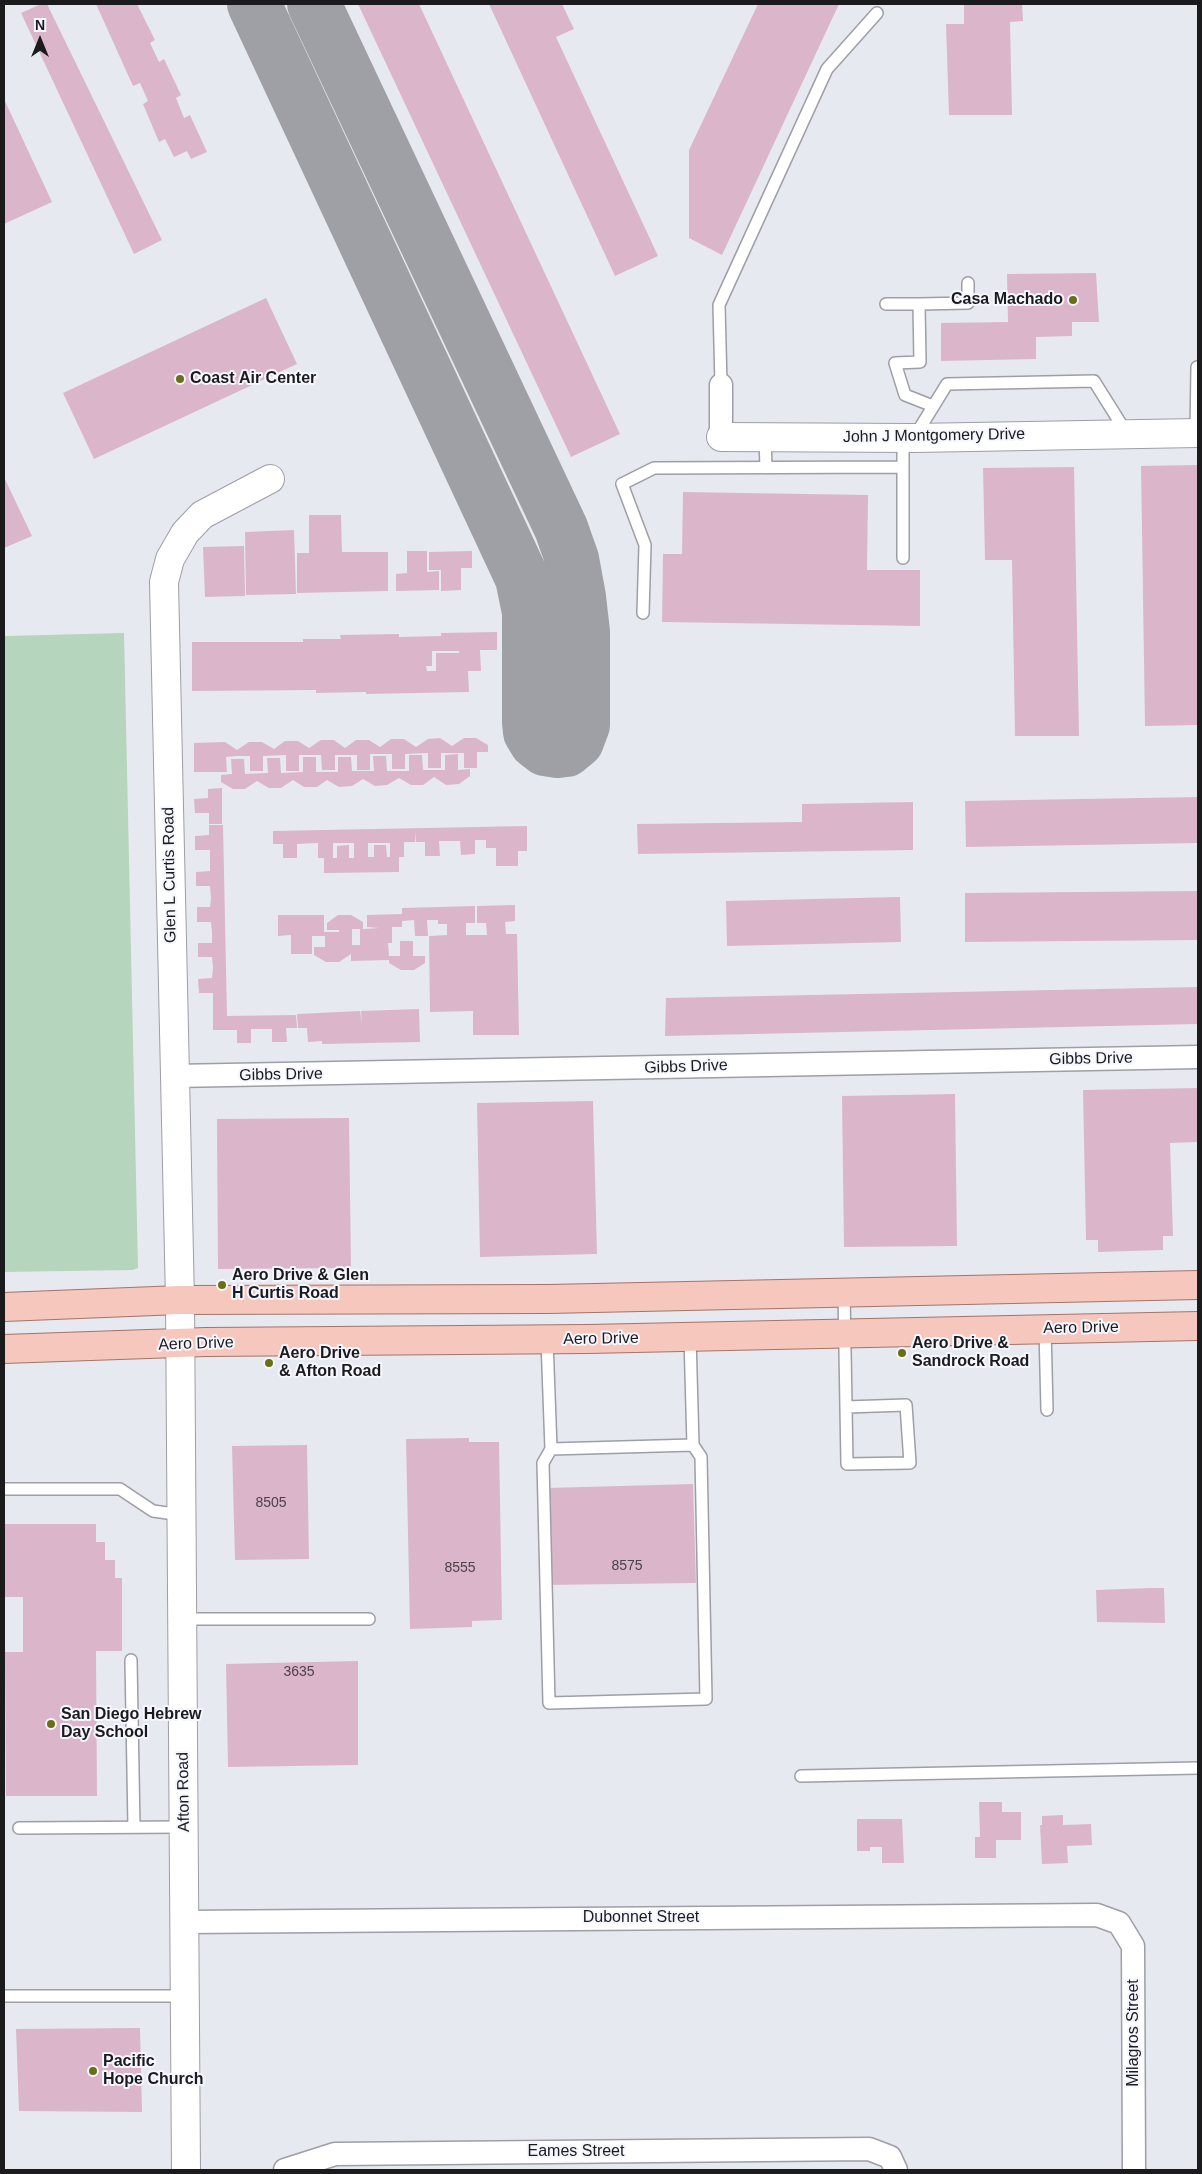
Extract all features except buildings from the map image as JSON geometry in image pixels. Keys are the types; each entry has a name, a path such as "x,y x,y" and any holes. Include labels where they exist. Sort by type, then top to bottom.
{"main road":[{"name":"Aero Drive","path":"4,1349 180,1323 538,1299 1198,1285"},
{"name":"Aero Drive","path":"4,1307 180,1323 547,1340 1198,1326"}],"street":[{"name":"John J Montgomery Drive","path":"721,385 721,437 909,438 1197,433"},
{"name":"Glen L Curtis Road","path":"180,1323 164,582 170,559 185,533 202,515 270,479"},
{"name":"Gibbs Drive","path":"174,1076 1198,1057"},
{"name":"Afton Road","path":"180,1323 186,2170"},
{"name":"Dubonnet Street","path":"185,1922 1097,1915"},
{"name":"Milagros Street","path":"1097,1915 1119,1923 1133,1946 1134,2170"},
{"name":"Eames Street","path":"286,2170 335,2154 869,2149 890,2157 896,2170"}],"lane":[{"path":"721,385 719,305 827,69 877,13"},
{"path":"886,304 968,303 968,283"},
{"path":"919,304 920,362 895,363 905,395 933,406"},
{"path":"1197,367 1197,433"},
{"path":"904,558 903,467 909,438 947,384 1094,381 1127,434"},
{"path":"765,437 766,468"},
{"path":"643,613 645,545 622,484 654,468 903,467"},
{"path":"844,1293 845,1334 846,1407 847,1464 910,1462 906,1405 846,1407"},
{"path":"1045,1329 1046,1410"},
{"path":"547,1340 551,1449 543,1463 549,1704 706,1699 701,1457 693,1445 690,1337"},
{"path":"551,1449 693,1445"},
{"path":"4,1489 120,1489 153,1511 182,1515"},
{"path":"182,1619 369,1619"},
{"path":"131,1660 134,1827"},
{"path":"801,1776 1198,1768"},
{"path":"19,1828 185,1827"},
{"path":"4,1996 186,1996"}],"green space":[{"path":"124,633 138,1268 133,1270 4,1272 4,636"}],"taxiway":[{"path":"254,4 522,578 529,612 530,732 536,742 545,749 566,750 577,741 583,725 583,632 572,559 561,528 314,4"}],"place":[{"name":"Casa Machado","path":"1073,300"},
{"name":"Coast Air Center","path":"180,379"},
{"name":"Aero Drive & Glen H Curtis Road","path":"222,1285"},
{"name":"Aero Drive & Sandrock Road","path":"902,1353"},
{"name":"Aero Drive & Afton Road","path":"269,1363"},
{"name":"San Diego Hebrew Day School","path":"51,1724"},
{"name":"Pacific Hope Church","path":"93,2071"}]}
